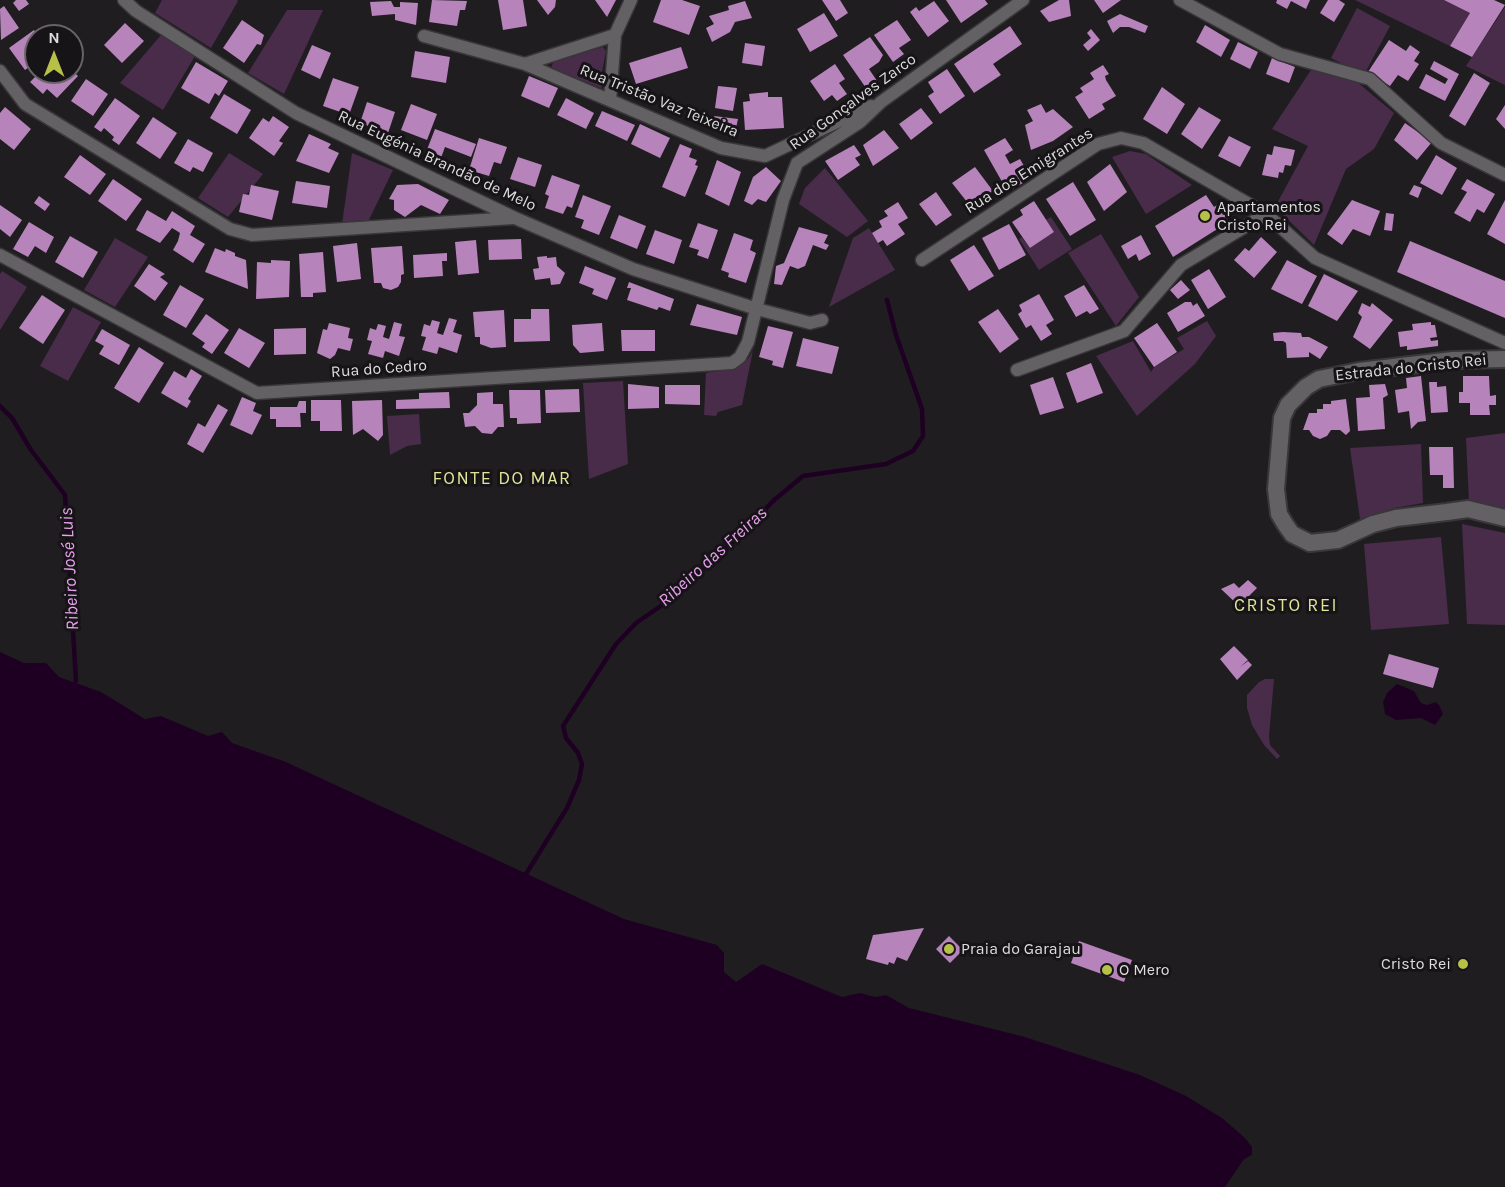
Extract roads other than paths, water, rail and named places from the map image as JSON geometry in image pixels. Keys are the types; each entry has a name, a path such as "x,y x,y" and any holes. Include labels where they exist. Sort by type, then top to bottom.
{"street":[{"name":"Rua Eugénia Brandão de Melo","path":"124,0 136,11 296,112 515,218 633,269 757,309"},
{"path":"610,100 615,35 631,0"},
{"name":"Rua Gonçalves Zarco","path":"757,309 783,200 797,163 860,122 881,102 1023,0"},
{"path":"1180,0 1280,54 1370,79 1441,142 1505,175"},
{"path":"525,64 615,35"},
{"name":"Rua Tristão Vaz Teixeira","path":"424,36 525,64 721,148 765,156 881,102"},
{"path":"0,71 25,104 230,229 252,235 515,218"},
{"name":"Rua dos Emigrantes","path":"922,260 1098,144 1121,138 1143,143 1266,214 1315,258 1505,343"},
{"path":"1017,370 1124,331 1181,265 1266,214"},
{"name":"Rua do Cedro","path":"0,255 257,393 732,363 740,357 748,342 757,309"},
{"path":"757,309 810,323 822,320"},
{"name":"Estrada do Cristo Rei","path":"1505,358 1451,360 1359,371 1319,380 1306,387 1288,405 1282,418 1276,489 1280,514 1285,524 1292,534 1310,543 1338,540 1373,524 1396,518 1468,509 1505,518"}],"waterway":[{"name":"Ribeiro das Freiras","path":"526,874 567,808 579,780 582,764 578,753 566,738 563,726 616,644 636,623 668,601 747,529 773,501 803,476 886,464 913,451 923,436 922,409 896,335 887,300"},
{"name":"Ribeiro José Luis","path":"0,406 12,418 31,450 65,495 76,681"}],"place":[{"name":"Apartamentos Cristo Rei","path":"1205,216"},
{"name":"Praia do Garajau","path":"949,949"},
{"name":"Cristo Rei","path":"1463,964"},
{"name":"O Mero","path":"1107,970"}],"district":[{"name":"FONTE DO MAR","path":"502,479"},
{"name":"CRISTO REI","path":"1286,606"}]}
